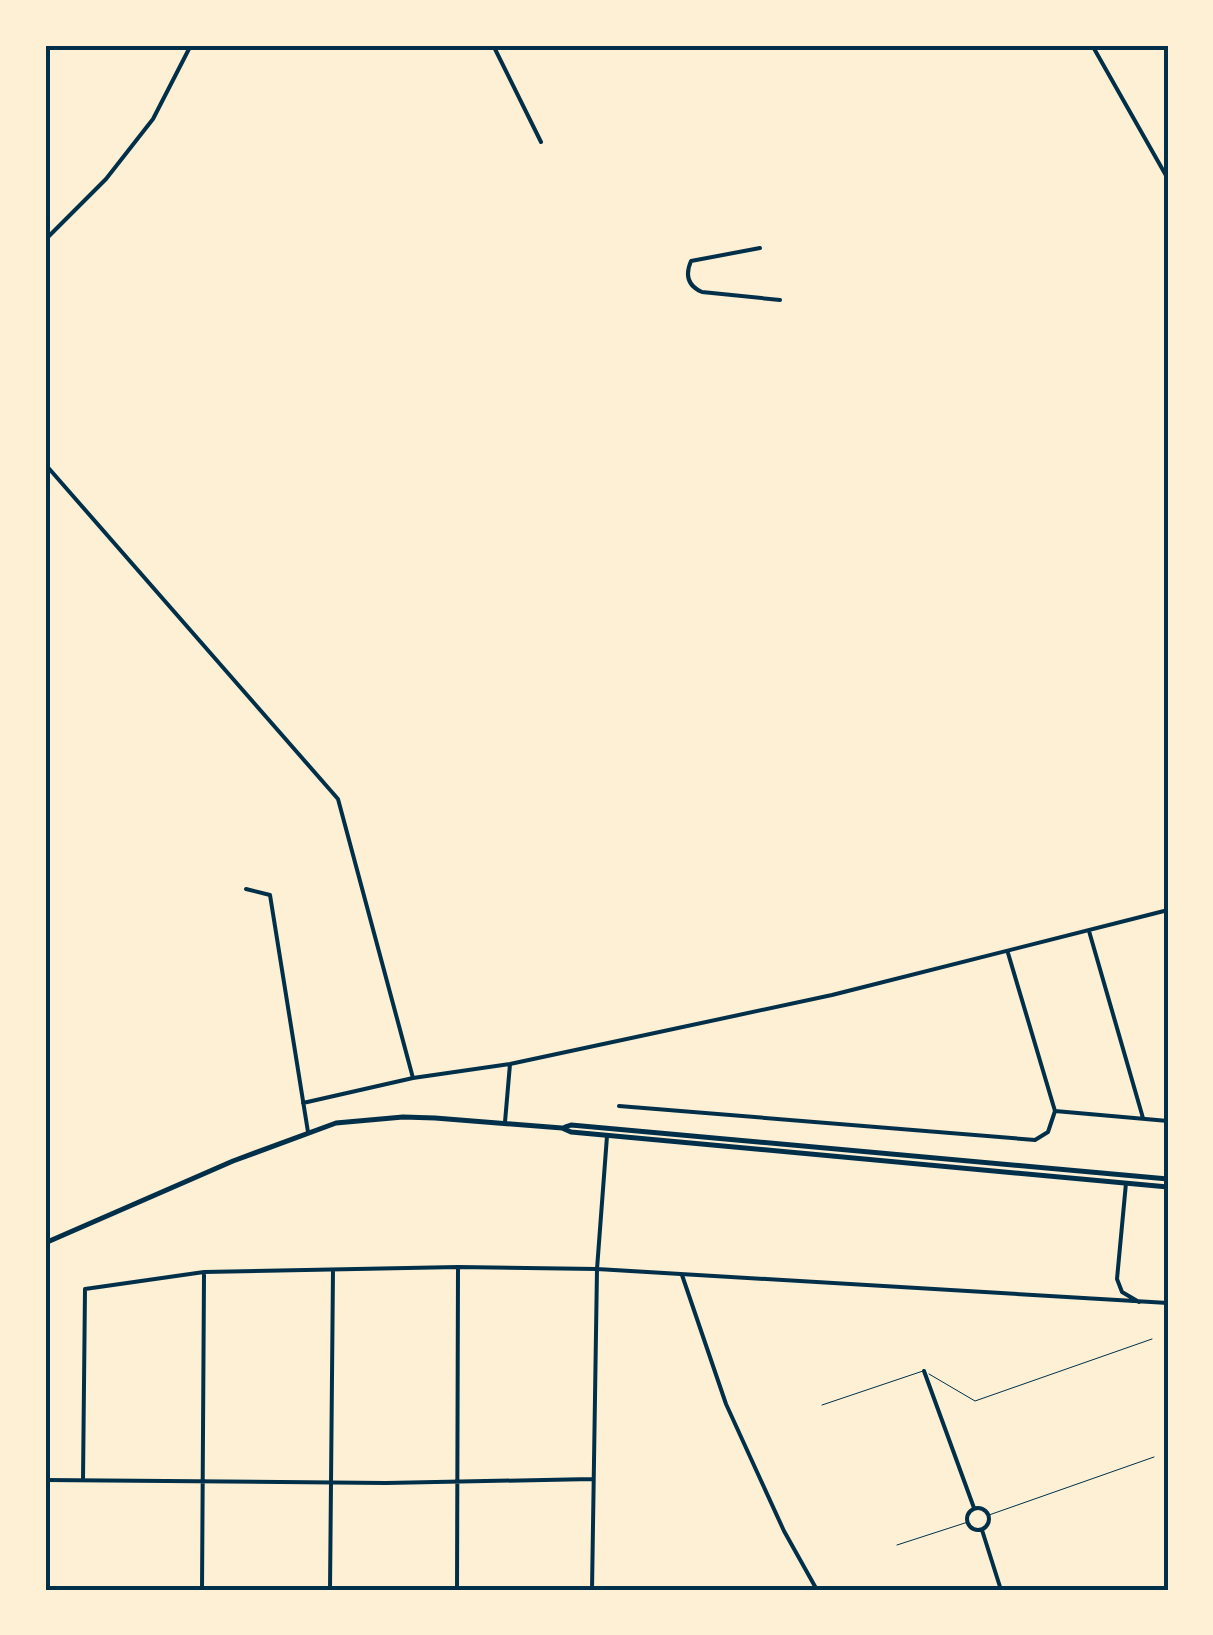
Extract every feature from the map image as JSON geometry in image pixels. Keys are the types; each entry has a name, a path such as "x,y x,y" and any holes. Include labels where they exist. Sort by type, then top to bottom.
{"main road":[{"path":"45,1244 308,1132 336,1124 404,1117 504,1122 607,1136 1168,1187"},
{"path":"562,1128 571,1125 1168,1179"}],"street":[{"path":"45,240 106,179 153,118 191,45"},
{"path":"492,45 541,142"},
{"path":"1092,45 1168,178"},
{"path":"760,248 691,261 688,279 694,289 702,292 780,300"},
{"path":"45,464 338,799 413,1078"},
{"path":"246,889 270,895 308,1132"},
{"path":"302,1103 413,1078 510,1064 832,995 1168,910"},
{"path":"1089,930 1143,1118"},
{"path":"619,1106 1035,1140 1048,1132 1055,1111 1008,950"},
{"path":"504,1122 510,1064"},
{"path":"1055,1111 1168,1120"},
{"path":"592,1590 597,1270 607,1136"},
{"path":"1126,1183 1117,1279 1122,1292 1140,1303"},
{"path":"457,1590 458,1267"},
{"path":"83,1480 85,1289 204,1272 458,1267 682,1274 1168,1303"},
{"path":"330,1590 333,1270"},
{"path":"202,1590 204,1272"},
{"path":"682,1274 726,1404 784,1531 817,1590"},
{"path":"924,1371 974,1508"},
{"path":"45,1480 592,1480"},
{"path":"974,1508 985,1509 989,1515 990,1522 982,1530"},
{"path":"974,1508 968,1522 972,1528 982,1530"},
{"path":"982,1530 1002,1590"}],"lane":[{"path":"822,1405 924,1371 976,1400 1152,1339"},
{"path":"989,1515 1154,1457"},
{"path":"897,1545 968,1522"}]}
